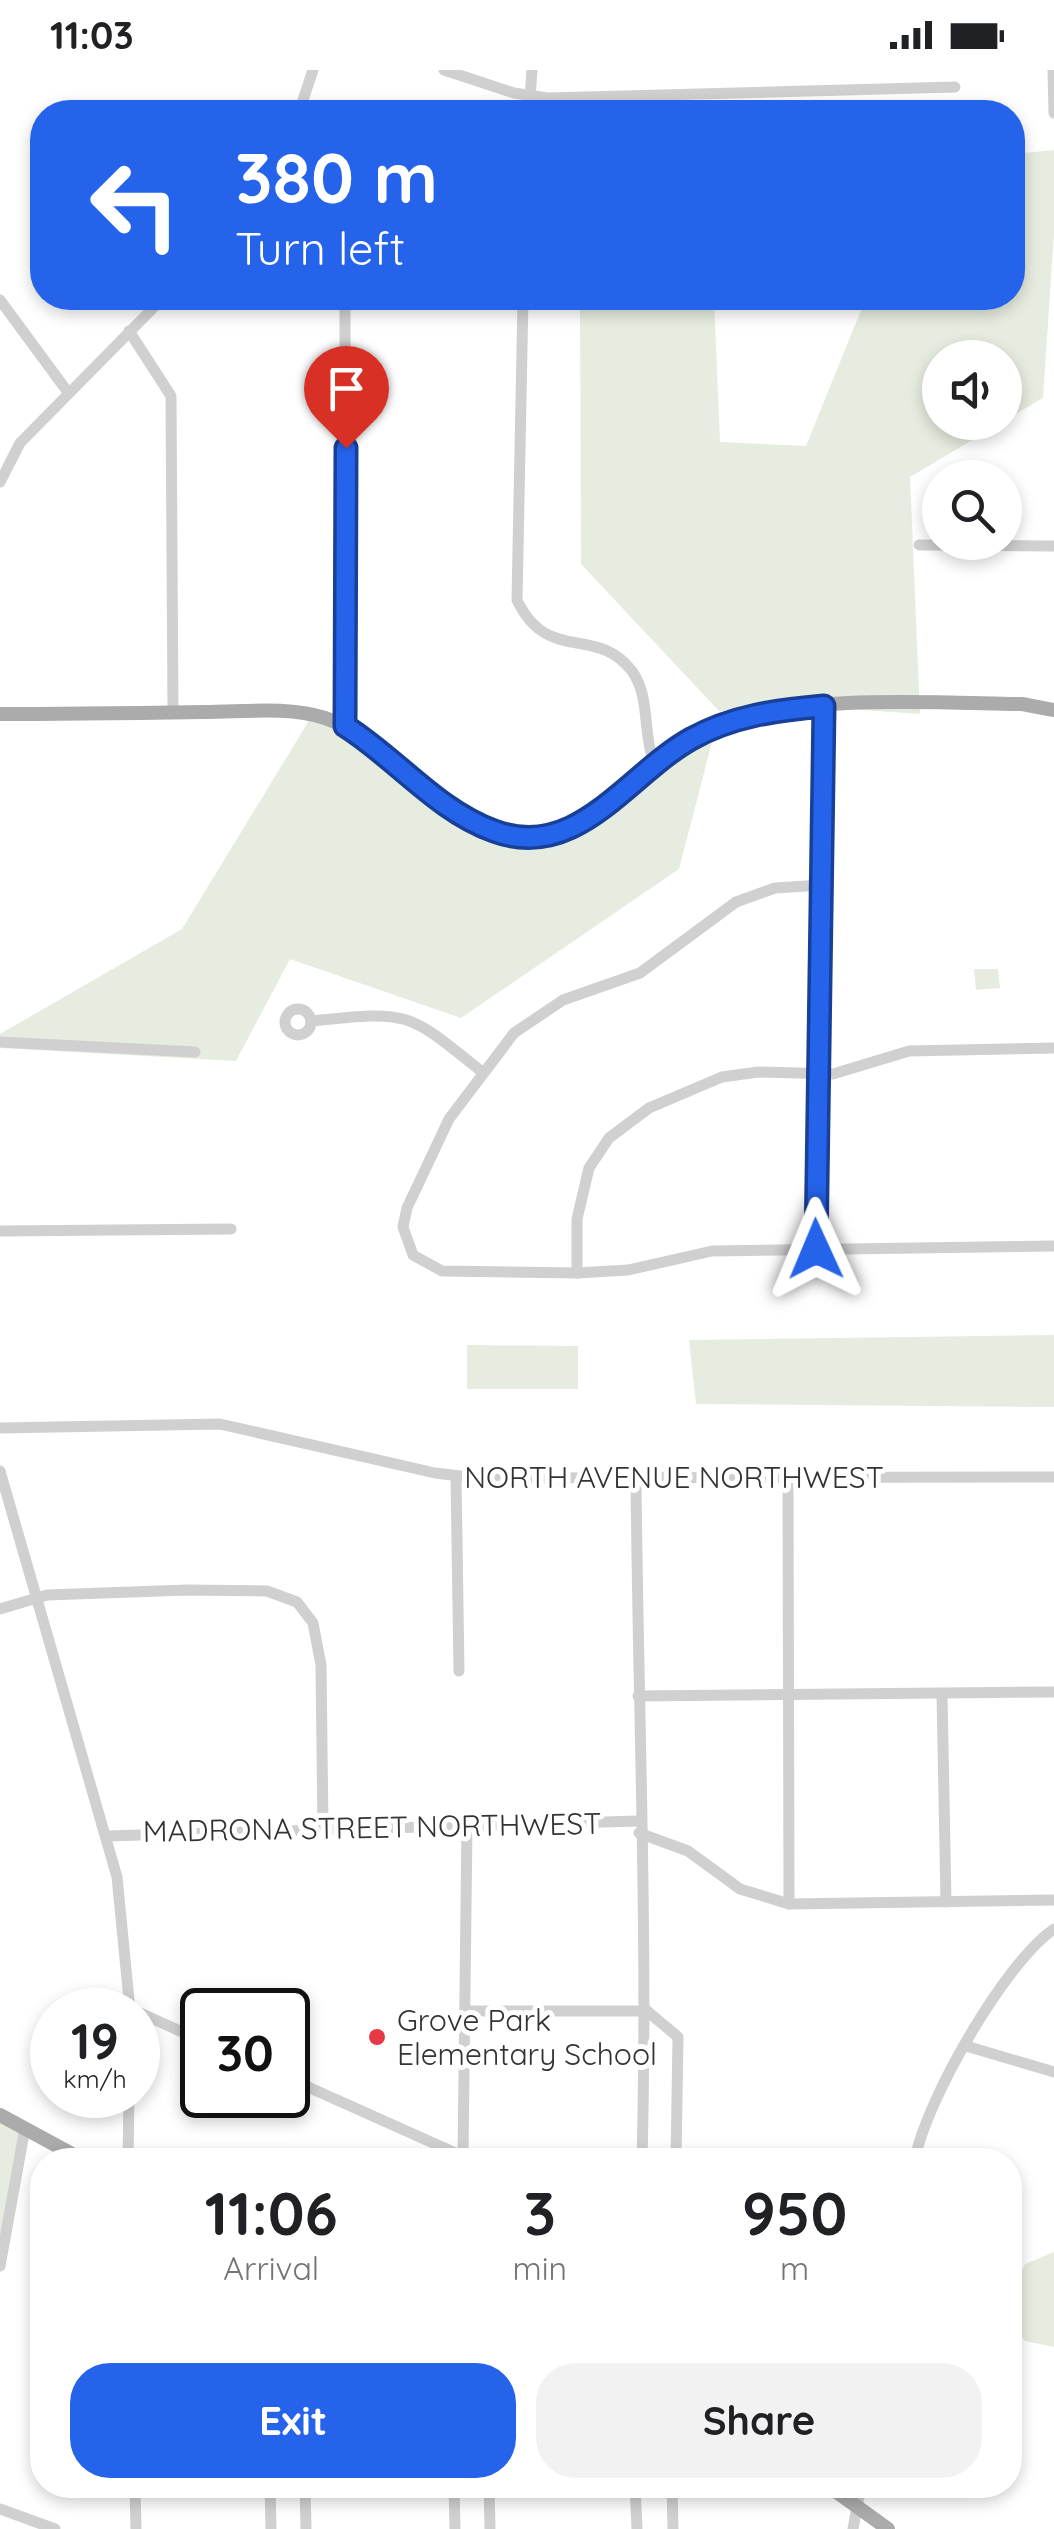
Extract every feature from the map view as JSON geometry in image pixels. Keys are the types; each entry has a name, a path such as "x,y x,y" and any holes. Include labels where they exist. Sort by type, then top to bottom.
{"main road":[{"path":"0,714 295,712 345,726 455,812 519,838 550,837 580,824 654,763 692,738 734,720 778,710 824,706 1022,704 1054,710"},
{"path":"0,2115 61,2148"},
{"path":"847,2498 888,2529"}],"street":[{"path":"304,100 313,70"},
{"path":"444,70 530,96 955,88"},
{"path":"530,100 532,70"},
{"path":"1053,70 1054,113"},
{"path":"0,300 67,391"},
{"path":"0,482 20,443 67,391 151,310"},
{"path":"345,310 345,726"},
{"path":"523,310 517,600 526,619 544,635 602,648 628,667 642,692 646,743 654,763"},
{"path":"129,331 171,396 173,712"},
{"path":"919,545 1054,546"},
{"path":"816,1249 824,706"},
{"path":"822,885 775,888 736,902 640,973 538,1013 482,1072 448,1119 407,1208 403,1227 407,1246 422,1263 442,1272 578,1273 628,1270 712,1252 1054,1246"},
{"path":"312,1020 374,1014 407,1017 427,1026 482,1072"},
{"path":"0,1042 195,1052"},
{"path":"578,1273 576,1218 582,1187 598,1153 622,1126 649,1108 722,1077 758,1072 851,1071 908,1051 1054,1048"},
{"path":"0,1231 231,1229"},
{"name":"NORTH AVENUE NORTHWEST","path":"0,1428 220,1424 456,1477 1054,1477"},
{"path":"0,1470 107,1836 124,1920 130,1988"},
{"path":"456,1477 459,1672"},
{"path":"636,1478 638,1827 647,2011 642,2148"},
{"path":"788,1478 789,1904"},
{"path":"0,1609 38,1598 267,1590 297,1602 313,1623 322,1664 323,1828"},
{"path":"638,1696 1054,1692"},
{"path":"942,1694 946,1902"},
{"path":"467,1825 467,2148"},
{"name":"MADRONA STREET NORTHWEST","path":"107,1836 467,1825 638,1827 688,1851 740,1889 789,1904 1054,1900"},
{"path":"919,2148 966,2046 1013,1966 1054,1929"},
{"path":"467,2010 647,2011 678,2037 676,2148"},
{"path":"966,2046 1054,2072"},
{"path":"310,2088 445,2148"},
{"path":"128,2148 129,2118"},
{"path":"0,2266 25,2128"},
{"path":"135,2498 136,2529"},
{"path":"270,2498 271,2529"},
{"path":"305,2498 306,2529"},
{"path":"454,2498 455,2529"},
{"path":"489,2498 490,2529"},
{"path":"636,2498 637,2529"},
{"path":"672,2498 673,2529"},
{"path":"853,2529 859,2498"},
{"path":"0,2509 55,2529"}],"shaded area":[{"path":"1054,150 1054,233 1043,398 1022,410 1022,340 922,340 922,440 972,440 939,460 922,460 922,470 910,477 920,714 789,705 720,712 581,564 580,310 714,310 720,442 806,446 861,310 1025,310 1025,153"},
{"path":"720,712 679,869 461,1018 290,959 236,1061 0,1048 0,1034 182,929 310,719 387,742 476,829 539,840 590,814"},
{"path":"974,969 998,969 1000,988 976,990"},
{"path":"1054,1335 1054,1407 696,1404 689,1340"},
{"path":"467,1345 578,1346 578,1389 467,1389"},
{"path":"0,2117 30,2131 0,2265"},
{"path":"1054,2252 1054,2347 1025,2341 1022,2336 1025,2264"}],"place":[{"name":"Grove Park Elementary School","path":"377,2037"}],"route":[{"path":"346,448 345,726 369,740 455,812 496,832 519,838 550,837 603,808 654,763 692,738 734,720 778,710 824,706 814,1168 816,1249"}]}
